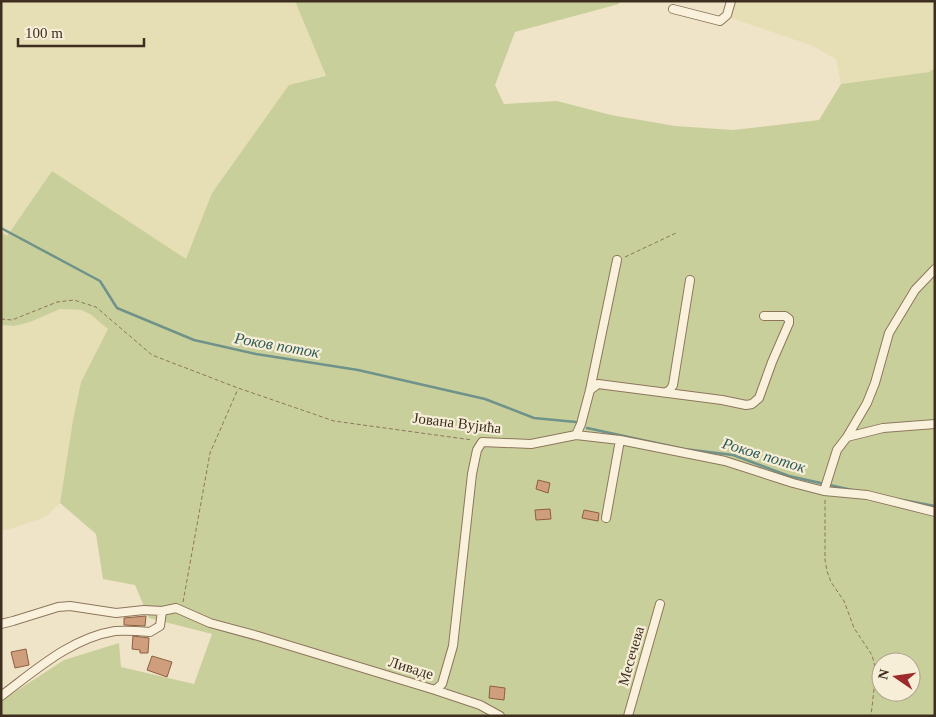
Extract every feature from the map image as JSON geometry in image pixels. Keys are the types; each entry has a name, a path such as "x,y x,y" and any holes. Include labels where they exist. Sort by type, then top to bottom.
{"street":[{"path":"673,9 720,21 727,15 732,1"},
{"path":"576,435 582,424 590,390 617,260"},
{"path":"825,486 837,450 867,403 875,383 889,333 915,290 928,274 935,269"},
{"path":"666,392 673,385 690,280"},
{"path":"590,390 603,383 746,405 752,404 759,398 789,323 789,319 785,316 764,316"},
{"path":"847,436 883,428 935,424"},
{"name":"Јована Вујића","path":"482,442 531,444 576,435 620,440 725,461 793,483 825,486 935,512"},
{"path":"606,518 620,440"},
{"name":"Ливаде","path":"1,624 58,607 70,606 116,613 144,610 162,611 176,608 210,623 435,690 442,684 452,646 474,459 482,442"},
{"name":"Месечева","path":"628,716 660,604"},
{"path":"1,696 64,650 82,640 116,631 150,632 155,630 160,626 162,611"},
{"path":"435,690 480,705 500,716"}],"path":[{"path":"617,260 676,233"},
{"name":"Јована Вујића","path":"1,319 12,320 57,302 74,300 96,307 152,355 238,388 334,421 482,442"},
{"path":"182,610 210,453 238,388"},
{"path":"825,486 825,560 827,571 831,582 844,601 854,628 872,655 876,671 871,716"}],"shaded area":[{"path":"1,1 295,1 326,77 289,86 212,193 186,260 52,171 7,236 1,232"},
{"path":"734,1 935,1 935,68 929,72 841,84 836,59 813,46 731,18"},
{"path":"60,309 81,310 90,314 109,329 81,382 60,503 46,517 10,529 1,530 1,325 14,326"}],"green space":[{"path":"295,1 619,1 619,4 515,32 495,85 504,104 557,101 611,115 675,126 733,130 819,120 841,84 929,72 935,68 935,716 1,716 1,701 64,660 119,643 121,667 194,684 212,634 149,618 135,585 103,579 96,534 60,503 81,382 108,329 90,314 81,310 60,309 30,322 14,326 1,325 1,232 7,236 52,171 186,259 212,193 289,85 326,76"}],"building":[{"path":"538,480 550,483 548,493 536,489"},
{"path":"550,509 551,519 536,520 535,510"},
{"path":"584,510 599,513 598,521 582,518"},
{"path":"146,616 145,626 124,625 124,618"},
{"path":"133,636 149,638 148,653 140,653 140,650 132,649"},
{"path":"26,649 29,665 15,668 11,652"},
{"path":"152,656 172,662 167,677 147,670"},
{"path":"490,686 505,688 504,700 489,698"}],"waterway":[{"name":"Роков поток","path":"1,228 100,281 117,308 194,340 256,354 358,370 485,399 534,418 576,422"},
{"name":"Роков поток","path":"587,428 684,449 733,455 789,476 852,490"},
{"name":"Роков поток","path":"897,499 935,506"}]}
